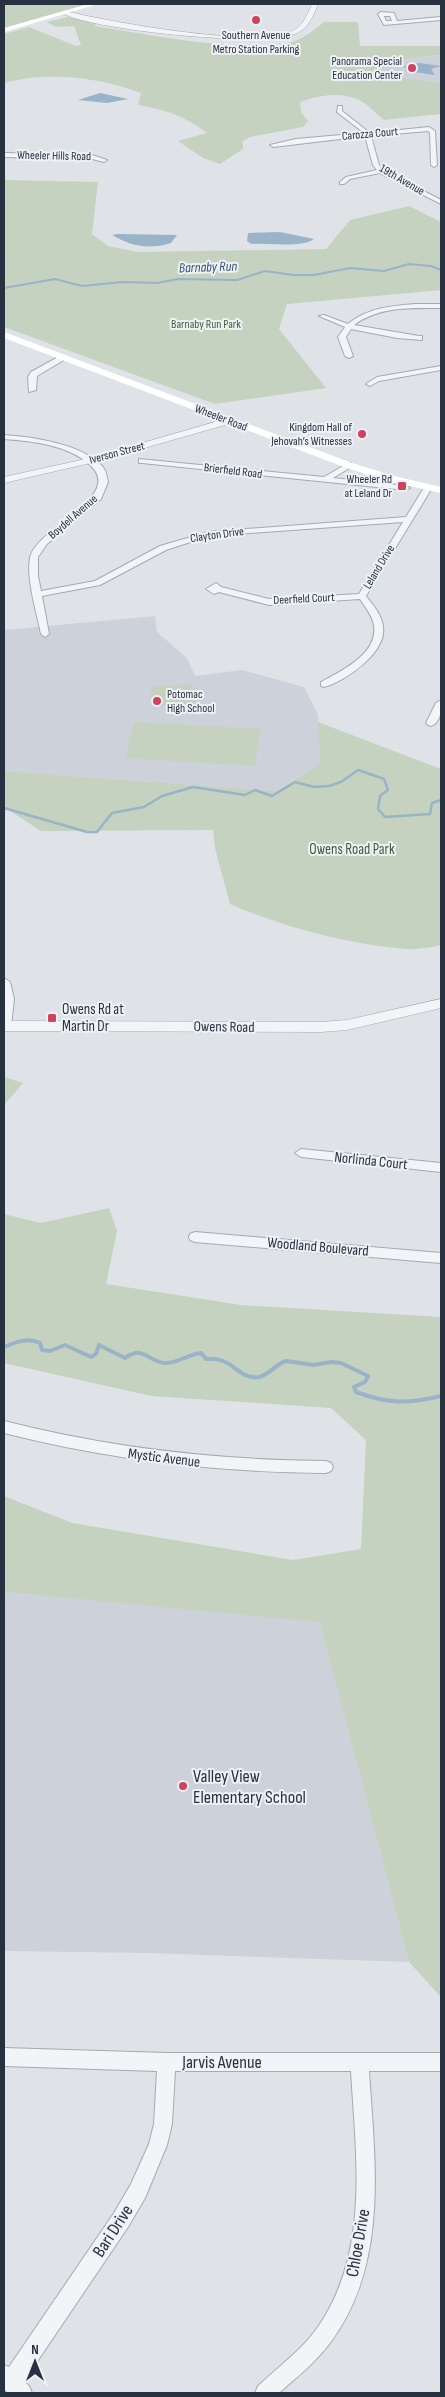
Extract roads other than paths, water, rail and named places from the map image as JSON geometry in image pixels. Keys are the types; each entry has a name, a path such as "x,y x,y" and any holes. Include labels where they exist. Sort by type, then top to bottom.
{"main road":[{"path":"70,14 95,4"},
{"path":"4,30 104,4"},
{"name":"Wheeler Road","path":"4,335 348,465 441,490"}],"street":[{"path":"70,14 110,23 251,39 285,36 302,28 315,4"},
{"path":"395,23 441,19"},
{"path":"340,107 339,111 368,134"},
{"name":"Carozza Court","path":"273,145 424,129 432,130 434,165"},
{"name":"19th Avenue","path":"368,134 376,165 381,171 441,202"},
{"name":"Wheeler Hills Road","path":"4,155 92,156 104,160"},
{"path":"342,183 348,178 381,171"},
{"path":"349,356 342,339 349,325 368,314 390,308 441,306"},
{"path":"322,316 349,325 419,338"},
{"path":"32,390 32,377 34,374 63,358"},
{"path":"441,368 377,379 370,384 385,385 441,375"},
{"name":"Iverson Street","path":"4,480 92,460 229,420"},
{"path":"4,437 43,441 92,460"},
{"name":"Boydell Avenue","path":"45,634 33,566 38,550 44,542 93,502 101,492 102,477 92,460"},
{"name":"Brierfield Road","path":"142,461 406,488"},
{"path":"323,481 348,465"},
{"name":"Leland Drive","path":"324,684 354,666 376,642 379,635 379,624 362,596 428,488"},
{"name":"Clayton Drive","path":"38,594 97,583 163,548 202,535 408,519"},
{"name":"Deerfield Court","path":"218,589 269,602 362,596"},
{"path":"431,723 441,703"},
{"path":"4,982 8,999 5,1026"},
{"name":"Owens Road","path":"5,1026 322,1027 347,1025 441,1002"},
{"name":"Norlinda Court","path":"302,1154 441,1168"},
{"name":"Woodland Boulevard","path":"195,1237 441,1258"},
{"name":"Mystic Avenue","path":"4,1428 143,1457 258,1467 326,1467"},
{"name":"Jarvis Avenue","path":"4,2057 167,2062 441,2062"},
{"name":"Bari Drive","path":"12,2383 121,2220 138,2191 158,2145 163,2124 167,2062"},
{"name":"Chloe Drive","path":"265,2393 324,2335 340,2309 358,2264 363,2234 365,2180 360,2063"}],"water":[{"path":"419,63 441,66 431,69 435,75 407,71 404,66"},
{"path":"100,93 128,99 107,103 78,100"},
{"path":"280,232 314,239 309,242 293,244 251,244 247,241 248,233"},
{"path":"112,235 177,235 171,243 140,246"}],"waterway":[{"name":"Barnaby Run","path":"4,288 55,279 82,286 122,282 157,283 178,279 237,280 265,271 293,275 314,275 350,268 384,271 409,264 431,266 441,270"},
{"path":"4,808 87,832 97,832 112,813 144,807 162,796 193,787 245,795 255,790 272,796 295,782 314,787 329,786 341,782 358,770 384,779 388,790 380,796 378,809 385,817 430,814 432,803 441,800"},
{"path":"4,1347 31,1340 40,1343 42,1350 50,1351 65,1345 91,1357 96,1354 99,1345 125,1358 132,1354 142,1353 166,1363 175,1362 201,1353 206,1359 223,1361 245,1375 252,1377 263,1376 286,1361 314,1365 331,1362 341,1363 368,1376 365,1382 354,1387 356,1392 368,1396 398,1402 441,1396"}],"place":[{"name":"Southern Avenue Metro Station Parking","path":"256,20"},
{"name":"Panorama Special Education Center","path":"412,68"},
{"name":"Kingdom Hall of Jehovah’s Witnesses","path":"362,434"},
{"name":"Wheeler Rd at Leland Dr","path":"402,486"},
{"name":"Potomac High School","path":"157,701"},
{"name":"Owens Rd at Martin Dr","path":"52,1018"},
{"name":"Valley View Elementary School","path":"183,1786"}],"park label":[{"name":"Barnaby Run Park","path":"206,324"},
{"name":"Owens Road Park","path":"352,849"}]}
